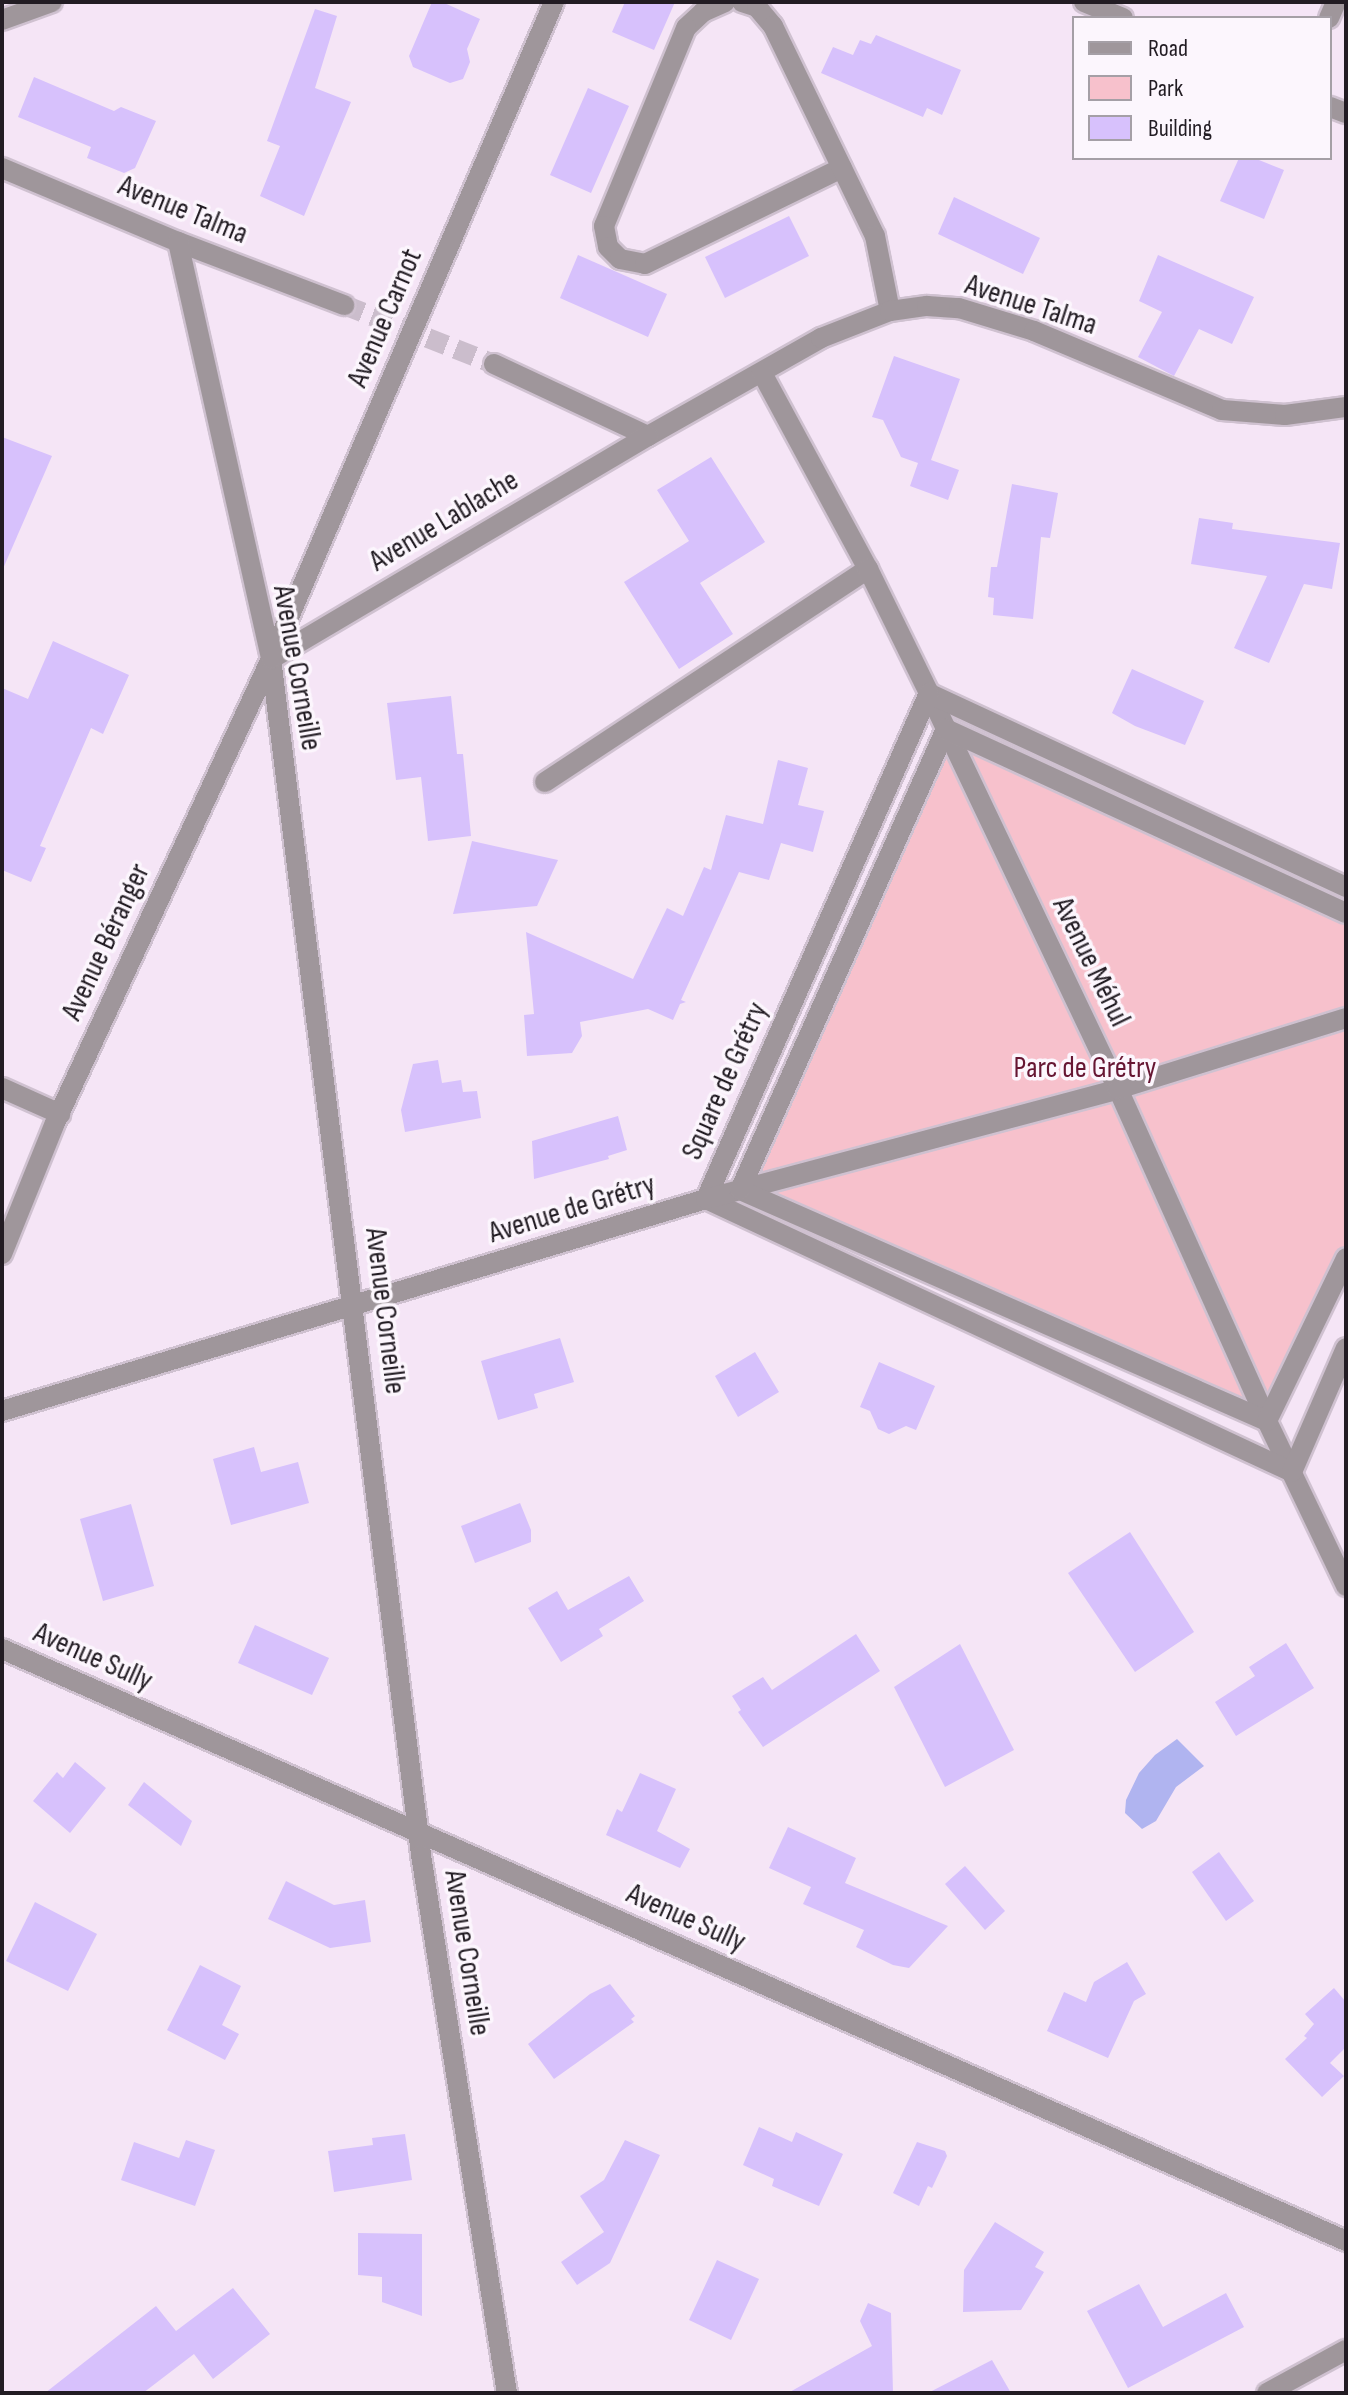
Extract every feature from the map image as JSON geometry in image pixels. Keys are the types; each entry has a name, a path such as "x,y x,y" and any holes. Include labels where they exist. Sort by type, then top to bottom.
{"street":[{"path":"2,20 52,2"},
{"name":"Avenue Carnot","path":"271,659 554,2"},
{"path":"725,2 703,12 686,28 604,226 608,247 620,259 645,264 842,168"},
{"path":"742,2 757,7 773,26 875,236 890,311"},
{"path":"1084,2 1118,16"},
{"name":"Avenue Talma","path":"2,168 178,242 344,305"},
{"name":"Avenue Corneille","path":"178,242 271,659 420,1833 507,2393"},
{"name":"Avenue Talma","path":"648,436 821,338 890,311 927,306 959,308 1034,331 1222,410 1285,415 1346,407"},
{"path":"494,364 648,436"},
{"name":"Avenue Méhul","path":"762,373 868,569 929,693 1118,1089 1267,1421 1346,1586"},
{"name":"Avenue Lablache","path":"271,659 648,436"},
{"path":"545,782 868,569"},
{"name":"Avenue Béranger","path":"2,1254 60,1114 271,659"},
{"path":"929,693 1346,887"},
{"name":"Square de Grétry","path":"929,693 706,1199 1292,1472"},
{"path":"946,729 1346,913"},
{"name":"Square de Grétry","path":"946,729 740,1190 1267,1421"},
{"name":"Avenue de Grétry","path":"2,1411 706,1199 1118,1089 1346,1018"},
{"path":"2,1088 60,1114"},
{"path":"1267,1421 1346,1258"},
{"path":"1292,1472 1346,1348"},
{"name":"Avenue Sully","path":"2,1649 1346,2241"},
{"path":"1267,2393 1346,2350"}],"green space":[{"name":"Parc de Grétry","path":"946,729 1346,913 1346,1258 1267,1421 741,1190"}],"water":[{"path":"1177,1739 1204,1766 1176,1787 1156,1821 1142,1829 1125,1813 1126,1800 1139,1773 1155,1755"}],"building":[{"path":"432,2 442,2 480,19 467,49 470,62 463,79 450,83 413,67 409,56"},
{"path":"625,2 675,2 654,50 612,32"},
{"path":"315,9 337,16 315,88 351,102 304,216 260,196 280,146 267,141"},
{"path":"876,35 961,70 942,115 927,108 923,117 821,73 833,47 853,55 860,40 871,44"},
{"path":"34,77 114,111 121,107 156,121 135,168 124,173 87,158 91,147 18,117"},
{"path":"588,88 629,106 591,193 550,175"},
{"path":"1238,160 1259,160 1284,170 1264,219 1220,201"},
{"path":"954,197 1040,238 1023,274 938,234"},
{"path":"789,216 809,256 725,298 705,257"},
{"path":"578,255 667,294 648,337 560,298"},
{"path":"1158,255 1254,297 1232,344 1199,329 1174,376 1138,357 1162,312 1139,301"},
{"path":"894,356 960,379 931,460 959,470 948,500 910,486 918,463 901,457 883,420 872,417"},
{"path":"2,437 52,456 2,571"},
{"path":"711,457 765,542 700,583 733,634 679,669 624,582 689,541 657,490"},
{"path":"1012,484 1058,493 1050,538 1041,537 1033,619 993,615 994,598 988,597 991,567 997,567"},
{"path":"1199,518 1233,523 1232,529 1340,543 1332,589 1304,584 1269,663 1234,648 1267,576 1191,564"},
{"path":"53,641 129,675 103,734 91,728 40,846 46,848 31,882 2,870 2,688 28,699"},
{"path":"1132,669 1204,701 1185,745 1135,726 1112,713"},
{"path":"451,696 457,754 463,754 471,836 428,841 421,777 396,780 387,703"},
{"path":"778,760 808,768 798,805 824,811 813,852 781,843 769,880 739,872 681,1000 686,1002 680,1004 673,1020 648,1009 580,1022 582,1036 572,1053 527,1056 524,1015 534,1014 526,932 633,979 667,908 683,916 704,867 711,870 726,815 763,824"},
{"path":"472,841 558,860 537,906 453,914"},
{"path":"438,1060 442,1083 461,1080 463,1092 477,1091 481,1118 405,1132 401,1110 413,1064"},
{"path":"618,1116 627,1150 608,1156 609,1159 534,1179 532,1141"},
{"path":"560,1338 574,1382 534,1394 538,1408 498,1420 481,1361"},
{"path":"755,1352 779,1392 738,1417 715,1376"},
{"path":"879,1362 935,1386 916,1430 906,1426 889,1434 878,1429 870,1411 860,1407"},
{"path":"254,1447 261,1472 298,1462 309,1503 231,1525 213,1459"},
{"path":"520,1503 531,1530 531,1542 475,1563 461,1526"},
{"path":"131,1504 154,1586 103,1601 80,1519"},
{"path":"1130,1532 1194,1632 1135,1672 1068,1573"},
{"path":"629,1576 644,1601 599,1629 603,1636 561,1662 528,1608 557,1591 568,1610"},
{"path":"255,1625 329,1658 312,1695 238,1663"},
{"path":"856,1634 880,1671 763,1747 738,1712 741,1710 732,1696 763,1677 772,1690"},
{"path":"1286,1643 1314,1688 1236,1736 1215,1702 1255,1676 1249,1667"},
{"path":"960,1644 1014,1750 945,1787 894,1687"},
{"path":"75,1762 106,1788 70,1833 33,1801 57,1772 63,1778"},
{"path":"640,1773 676,1789 657,1831 690,1849 680,1868 606,1835 617,1809 622,1812"},
{"path":"144,1782 192,1821 181,1846 128,1805"},
{"path":"788,1827 856,1858 845,1883 948,1926 909,1968 893,1965 856,1947 864,1930 803,1904 811,1887 769,1868"},
{"path":"1219,1852 1254,1901 1226,1921 1192,1872"},
{"path":"965,1866 1005,1911 985,1930 945,1884"},
{"path":"286,1881 334,1905 365,1900 371,1942 330,1948 268,1919"},
{"path":"35,1902 97,1934 68,1991 6,1961"},
{"path":"1127,1962 1146,1994 1134,2001 1108,2058 1047,2031 1064,1992 1086,2002 1094,1982"},
{"path":"200,1965 241,1986 222,2025 239,2034 225,2060 167,2030"},
{"path":"610,1984 635,2016 631,2019 634,2022 554,2079 528,2044 590,1994"},
{"path":"1334,1988 1346,2002 1346,2047 1330,2063 1344,2076 1322,2097 1285,2059 1307,2038 1304,2036 1314,2024 1305,2014"},
{"path":"759,2127 792,2142 796,2132 843,2154 819,2206 772,2186 774,2179 743,2165"},
{"path":"405,2134 412,2180 334,2192 328,2151 373,2145 372,2138"},
{"path":"186,2140 215,2150 195,2206 121,2180 134,2142 179,2158"},
{"path":"625,2140 660,2155 610,2263 577,2285 561,2262 604,2232 580,2196 604,2180"},
{"path":"917,2142 945,2151 947,2156 932,2188 928,2186 919,2206 893,2193"},
{"path":"995,2222 1044,2252 1035,2267 1044,2272 1021,2310 963,2312 964,2270"},
{"path":"358,2233 422,2234 422,2316 382,2302 382,2277 358,2275"},
{"path":"717,2260 759,2279 731,2340 689,2320"},
{"path":"1139,2284 1163,2327 1226,2293 1244,2327 1128,2388 1087,2311"},
{"path":"233,2288 270,2334 213,2379 194,2354 143,2393 45,2393 156,2306 176,2331"},
{"path":"868,2303 891,2313 893,2393 788,2393 872,2346 860,2321"},
{"path":"992,2360 1011,2393 928,2393"}],"tunnel":[{"path":"344,305 494,364"}]}
